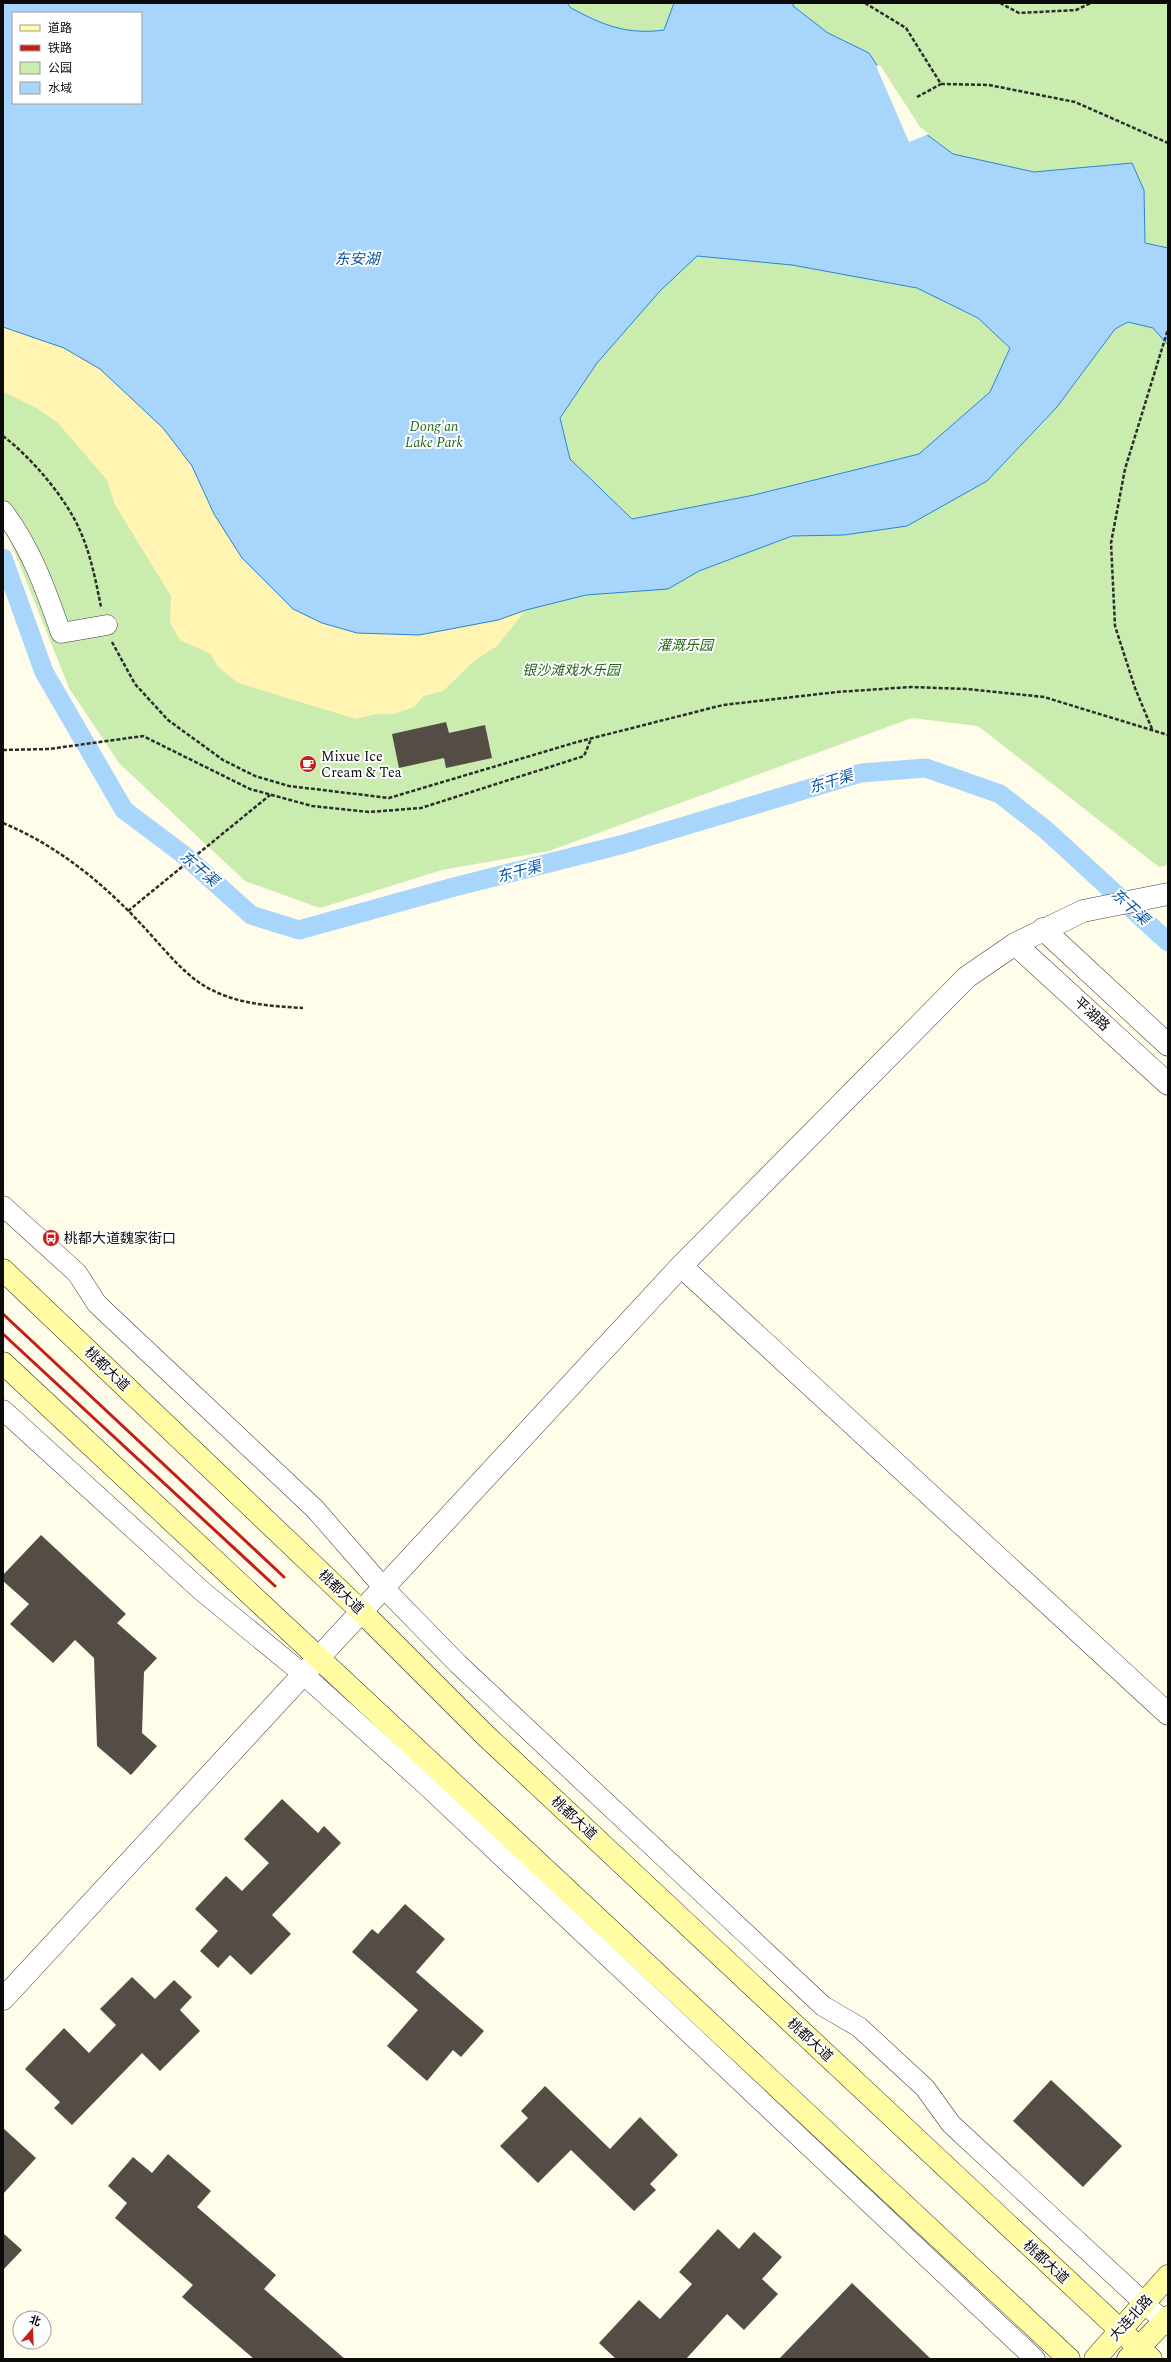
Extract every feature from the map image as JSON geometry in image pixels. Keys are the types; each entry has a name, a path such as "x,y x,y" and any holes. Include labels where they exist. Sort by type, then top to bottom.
{"main road":[{"name":"桃都大道","path":"3,1270 361,1611 485,1735 1120,2330 1139,2355"},
{"path":"3,1363 317,1658 450,1779 1069,2359"},
{"name":"大连北路","path":"1094,2359 1168,2276"},
{"name":"大连北路","path":"1139,2355 1167,2321"}],"street":[{"path":"3,511 17,530 40,574 61,633 107,625"},
{"path":"3,1999 681,1266 967,977 1015,944 1043,929 1083,911 1168,894"},
{"name":"平湖路","path":"1043,929 1168,1045"},
{"name":"平湖路","path":"1015,944 1168,1084"},
{"path":"3,1206 77,1273 97,1304 315,1509 383,1587 458,1664 823,2006 859,2027 925,2088 950,2124 1144,2303 1167,2321"},
{"path":"681,1266 1168,1714"},
{"path":"3,1410 203,1592 303,1674 427,1786 1035,2359"}],"path":[{"path":"865,3 906,28 941,84"},
{"path":"1000,3 1019,13 1076,10 1091,3"},
{"path":"917,97 941,84 989,85 1075,102 1168,142"},
{"path":"1152,730 1135,688 1115,626 1112,543 1125,469 1145,398 1168,329"},
{"path":"3,436 38,466 81,532 96,577 112,642 135,684 168,720 223,760 255,776 289,786 389,798 591,738 723,704 837,692 911,687 968,689 1044,697 1168,735"},
{"path":"3,750 49,748 143,736 250,789 312,806 369,812 421,808 584,756 591,738"},
{"path":"128,911 270,794"},
{"path":"3,823 45,843 80,868 128,911 174,960 205,987 233,999 252,1003 303,1008"}],"green space":[{"name":"Dong'an Lake Park","path":"3,3 1168,3 1168,865 1159,867 978,726 912,718 549,851 442,870 320,908 245,881 119,763 69,688 3,523"}],"sand":[{"path":"3,327 64,348 100,369 163,428 192,466 214,514 242,558 293,609 419,635 498,620 526,610 497,646 474,661 443,691 424,696 414,707 394,714 376,714 356,719 238,683 218,667 211,654 180,640 170,623 171,596 115,505 107,480 57,422 35,407 3,392"}],"water":[{"name":"东安湖","path":"3,3 567,3 571,8 604,24 626,30 650,31 664,30 674,3 793,3 793,6 828,33 869,53 918,128 953,154 1034,172 1132,163 1144,190 1145,243 1168,248 1168,345 1153,328 1128,322 1115,329 1057,407 987,481 907,526 844,535 792,536 699,571 668,589 586,595 526,610 498,620 419,635 357,633 322,623 293,609 242,558 214,514 192,466 163,428 100,369 64,348 3,327","holes":["697,256 792,265 917,288 978,318 1010,348 990,392 919,454 754,495 632,519 570,459 560,418 597,363 660,291"]}],"pier":[{"path":"880,65 920,127 929,134 909,142 876,66"}],"building":[{"path":"446,722 449,733 485,725 492,758 446,768 444,758 399,768 392,734"},
{"path":"41,1535 126,1614 117,1623 157,1658 144,1672 142,1733 157,1746 131,1775 97,1746 94,1658 75,1640 53,1663 10,1624 29,1604 3,1581 3,1575"},
{"path":"282,1799 318,1833 324,1826 341,1843 272,1915 291,1934 251,1975 230,1955 218,1968 200,1951 218,1931 195,1909 226,1876 242,1891 269,1863 244,1839"},
{"path":"405,1904 445,1939 416,1972 484,2031 461,2057 453,2050 427,2081 387,2046 418,2010 352,1952 372,1929 378,1934"},
{"path":"132,1977 155,1999 174,1980 192,1997 180,2010 200,2031 160,2071 142,2053 72,2125 54,2108 60,2102 25,2069 64,2028 89,2053 116,2025 100,2009"},
{"path":"1051,2080 1122,2146 1083,2187 1013,2121"},
{"path":"545,2086 610,2149 640,2117 678,2155 650,2184 656,2190 634,2211 571,2150 538,2183 500,2146 528,2118 521,2111"},
{"path":"3,2128 36,2158 3,2194"},
{"path":"168,2154 211,2191 197,2207 276,2275 264,2289 345,2359 254,2359 182,2297 193,2285 115,2218 127,2203 108,2186 133,2157 152,2173"},
{"path":"718,2229 739,2249 754,2232 782,2257 762,2279 778,2294 744,2330 727,2314 686,2359 616,2359 599,2343 639,2300 660,2319 692,2284 679,2272"},
{"path":"3,2233 22,2250 3,2270"},
{"path":"852,2283 931,2359 779,2359"}],"waterway":[{"name":"东干渠","path":"3,558 44,672 124,810 184,855 251,915 299,930 454,887 624,844 861,773 926,768 1000,794 1046,830 1168,942"}],"railway":[{"path":"3,1314 284,1577"},
{"path":"3,1334 275,1586"}],"place":[{"name":"Mixue Ice Cream & Tea","path":"308,764"},
{"name":"桃都大道魏家街口","path":"51,1238"}],"park label":[{"name":"灌溉乐园","path":"685,645"},
{"name":"银沙滩戏水乐园","path":"571,670"}]}
